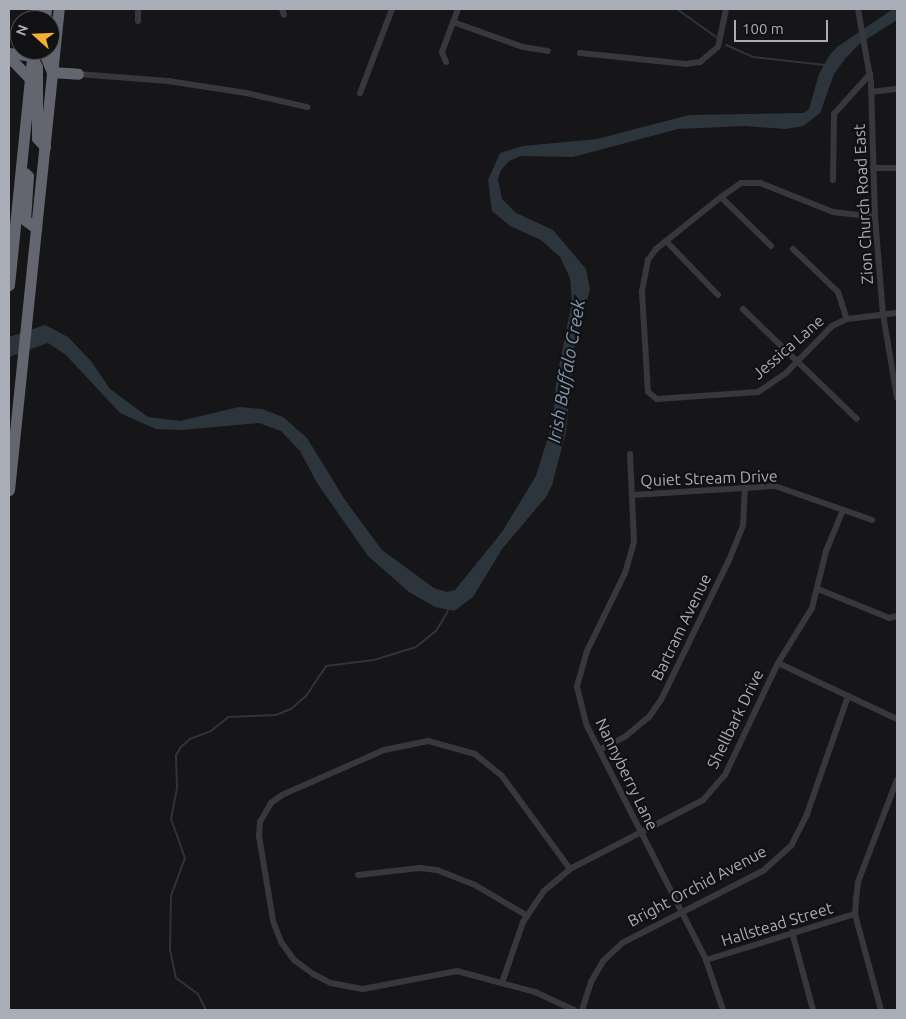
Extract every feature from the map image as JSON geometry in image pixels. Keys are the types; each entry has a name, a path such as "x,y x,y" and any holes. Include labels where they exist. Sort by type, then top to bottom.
{"highway":[{"path":"9,57 31,80"},
{"path":"9,285 32,60"},
{"path":"34,60 39,74 37,138 44,147"},
{"path":"47,60 52,72"},
{"path":"9,490 53,60"},
{"path":"60,60 78,74"},
{"path":"52,72 78,74"},
{"path":"21,170 28,176 25,220 36,228"}],"street":[{"path":"138,9 138,21"},
{"path":"360,93 392,9"},
{"path":"446,62 442,52 458,9"},
{"path":"580,53 686,64 700,62 718,47 726,9"},
{"name":"Zion Church Road East","path":"858,9 870,74 875,217 883,314 897,398"},
{"path":"453,22 523,47 548,51"},
{"path":"78,74 178,82 246,93 307,107"},
{"path":"833,180 834,114 870,74"},
{"path":"871,92 897,89"},
{"path":"873,168 897,168"},
{"path":"718,295 666,242 720,197 741,183 760,183 833,212 875,217"},
{"path":"720,197 771,246"},
{"name":"Jessica Lane","path":"666,242 648,260 642,279 646,385 651,397 657,400 758,392 797,361 832,326 847,319 897,313"},
{"path":"793,250 838,292 847,319"},
{"path":"743,308 858,419"},
{"name":"Nannyberry Lane","path":"630,454 634,542 625,573 586,651 577,687 586,724 706,960 723,1010"},
{"name":"Quiet Stream Drive","path":"632,495 775,486 872,520"},
{"name":"Bartram Avenue","path":"599,750 626,736 649,717 662,700 729,560 743,525 745,488"},
{"name":"Shellbark Drive","path":"502,983 526,915 544,891 570,869 642,834 703,800 725,775 778,663 801,629 818,589 826,551 844,510"},
{"path":"818,589 888,618 897,616"},
{"path":"778,663 897,719"},
{"name":"Bright Orchid Avenue","path":"582,1010 591,982 603,961 622,943 763,871 791,846 807,814 848,696"},
{"path":"570,869 502,776 475,754 450,744 428,741 384,750 282,795 265,811 259,836 273,921 281,942 294,960 312,974 331,983 363,989 458,971 535,992 574,1010"},
{"path":"881,1010 855,914 858,882 897,780"},
{"path":"358,875 420,868 437,870 476,884 526,915"},
{"name":"Hallstead Street","path":"706,960 855,914"},
{"path":"792,932 813,1010"}],"water":[{"name":"Irish Buffalo Creek","path":"893,9 897,9 897,20 859,44 845,59 834,74 820,113 803,126 785,129 745,126 678,129 573,157 521,156 509,161 501,170 498,179 502,199 516,213 553,230 586,269 590,290 575,340 566,432 552,485 546,497 502,549 473,597 454,611 435,607 409,592 368,556 317,483 300,451 281,431 259,423 182,430 156,429 120,413 66,355 48,343 9,357 9,337 45,325 68,337 91,361 110,389 148,417 180,421 239,407 262,409 283,417 307,438 345,500 382,550 434,588 447,592 455,590 502,532 536,476 553,421 556,382 572,302 570,278 560,257 541,240 510,226 492,211 488,180 500,153 523,146 597,139 689,115 804,113 809,109 819,74 829,56 837,47"}],"waterway":[{"path":"677,9 716,37"},
{"path":"726,45 753,57 825,65"},
{"path":"206,1010 198,994 176,978 170,949 171,896 185,858 171,819 177,787 176,755 181,747 190,739 211,731 228,717 276,715 291,709 306,696 326,666 374,660 416,647 436,631 448,611"}]}
